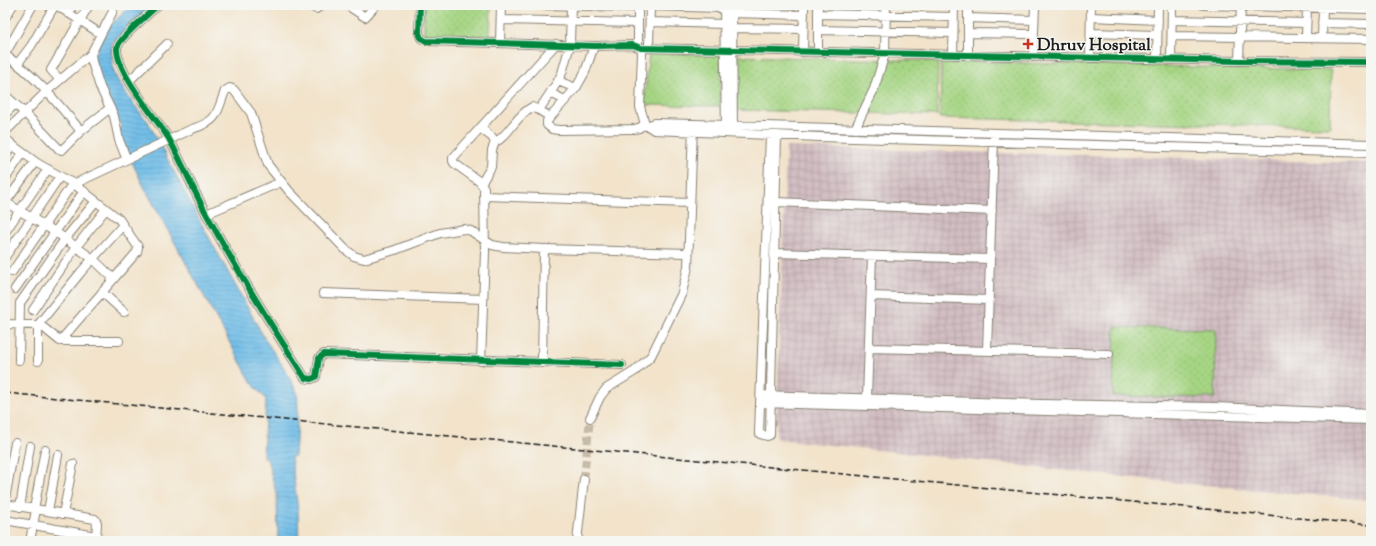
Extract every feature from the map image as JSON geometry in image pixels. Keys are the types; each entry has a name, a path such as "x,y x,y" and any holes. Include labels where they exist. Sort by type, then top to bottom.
{"street":[{"path":"5,18 13,5"},
{"path":"33,5 5,54 18,63 47,92 81,131"},
{"path":"18,63 31,46 55,5 101,34"},
{"path":"68,13 73,5"},
{"path":"60,80 50,70 89,5"},
{"path":"5,132 60,80 91,54 112,13 114,5"},
{"path":"158,5 120,41 118,45 118,58 129,81 168,140 206,214 305,378 311,380 316,377 319,358 324,354 481,361 622,364"},
{"path":"309,5 316,9 322,5"},
{"path":"347,5 365,17 376,5"},
{"path":"420,5 419,33 421,38 426,41 968,56 1371,62"},
{"path":"500,42 501,5"},
{"path":"544,5 638,6 638,23 643,47"},
{"path":"539,110 562,73 570,45 571,5"},
{"path":"803,52 804,5"},
{"path":"818,5 818,52"},
{"path":"855,129 874,89 885,54 886,5"},
{"path":"953,55 954,5"},
{"path":"968,5 968,56"},
{"path":"1033,57 1035,5"},
{"path":"1090,58 1091,5"},
{"path":"1157,59 1158,5"},
{"path":"1171,60 1172,5"},
{"path":"1203,5 1301,6 1371,9"},
{"path":"1239,61 1241,5"},
{"path":"646,125 640,107 642,53 650,22 650,6 724,7 728,26 730,129"},
{"path":"1301,6 1306,23 1306,38"},
{"path":"1322,38 1322,23 1328,7"},
{"path":"728,26 732,9 804,15"},
{"path":"818,14 954,17"},
{"path":"968,18 1034,20"},
{"path":"1091,18 1158,20"},
{"path":"501,20 638,23"},
{"path":"1172,20 1306,23"},
{"path":"650,22 803,29"},
{"path":"1322,23 1371,24"},
{"path":"818,30 953,33"},
{"path":"968,33 1034,34"},
{"path":"1091,33 1157,35"},
{"path":"1172,36 1371,39"},
{"path":"129,81 168,44"},
{"path":"481,361 484,188 482,184 453,161 453,158 556,44"},
{"path":"594,46 585,72 576,88 547,121 547,125 552,129 634,129 654,123 693,128 855,129 1371,144"},
{"path":"91,54 100,87 115,121 119,140 125,157"},
{"path":"558,81 576,88"},
{"path":"12,272 73,183 125,157 211,122 216,115 225,91 230,88 234,90 251,113 267,164 281,182 345,249 354,256 364,259 395,250 440,233 455,230 471,231 492,245 503,247 688,252"},
{"path":"550,93 565,100"},
{"path":"5,95 25,113 59,150 62,150 81,131 110,108"},
{"path":"5,114 15,104"},
{"path":"482,184 491,166 492,150 495,142 500,139 523,113 532,107 550,117"},
{"path":"480,128 492,137 495,142"},
{"path":"590,418 600,397 606,390 635,371 651,356 682,293 687,277 693,128"},
{"path":"730,129 774,135 1371,153"},
{"path":"987,351 995,133"},
{"path":"774,135 776,202 770,435 767,436 760,434 759,432 774,135"},
{"path":"5,138 35,162 73,183 106,209 118,219 137,244 138,249 60,341"},
{"path":"5,156 12,145"},
{"path":"5,179 23,153"},
{"path":"35,162 5,202 65,239 93,259 114,279"},
{"path":"5,232 48,169"},
{"path":"5,257 60,176"},
{"path":"206,214 281,182"},
{"path":"16,289 84,192"},
{"path":"484,196 690,203"},
{"path":"19,360 21,301 65,239 96,201"},
{"path":"776,202 992,211"},
{"path":"33,310 76,247 106,209"},
{"path":"38,361 38,325 123,225"},
{"path":"542,363 544,249"},
{"path":"774,253 990,259"},
{"path":"867,398 872,256"},
{"path":"102,292 124,312"},
{"path":"323,293 483,299"},
{"path":"871,296 989,300"},
{"path":"5,324 38,325 60,341 119,341"},
{"path":"869,348 1109,354"},
{"path":"770,400 867,398 1041,404 1216,407 1371,414"},
{"path":"761,399 1371,420"},
{"path":"5,499 15,444"},
{"path":"20,507 30,446"},
{"path":"31,541 45,450"},
{"path":"48,512 58,455"},
{"path":"63,514 72,464"},
{"path":"577,541 584,479"},
{"path":"5,504 95,519 97,523 96,538 5,520"}],"shaded area":[{"path":"786,147 1371,163 1371,500 1180,483 776,439"}],"green space":[{"path":"424,5 491,5 490,36 424,36"},
{"path":"649,53 721,55 720,106 644,105"},
{"path":"736,56 938,61 937,115 735,110"},
{"path":"941,61 1331,70 1330,127 940,118"},
{"path":"1115,327 1216,329 1215,398 1113,396"}],"water":[{"path":"132,5 154,5 112,43 112,64 115,75 139,111 147,120 201,223 266,341 284,368 297,392 298,407 295,456 291,457 298,510 299,541 278,541 277,496 267,458 263,457 266,399 252,383 143,185 117,131 122,128 99,82 92,60 106,29"}],"tunnel":[{"path":"584,479 590,418"}],"railway":[{"path":"5,393 1371,525"}],"cycle path":[{"path":"158,5 128,33 119,44 117,48 118,58 138,95 169,139 202,206 230,257 305,378 311,379 316,377 319,358 324,354 622,365"},
{"path":"420,5 419,33 421,38 426,41 596,46 633,45 641,48 1239,61 1371,62"}],"place":[{"name":"Dhruv Hospital","path":"1028,44"}]}
